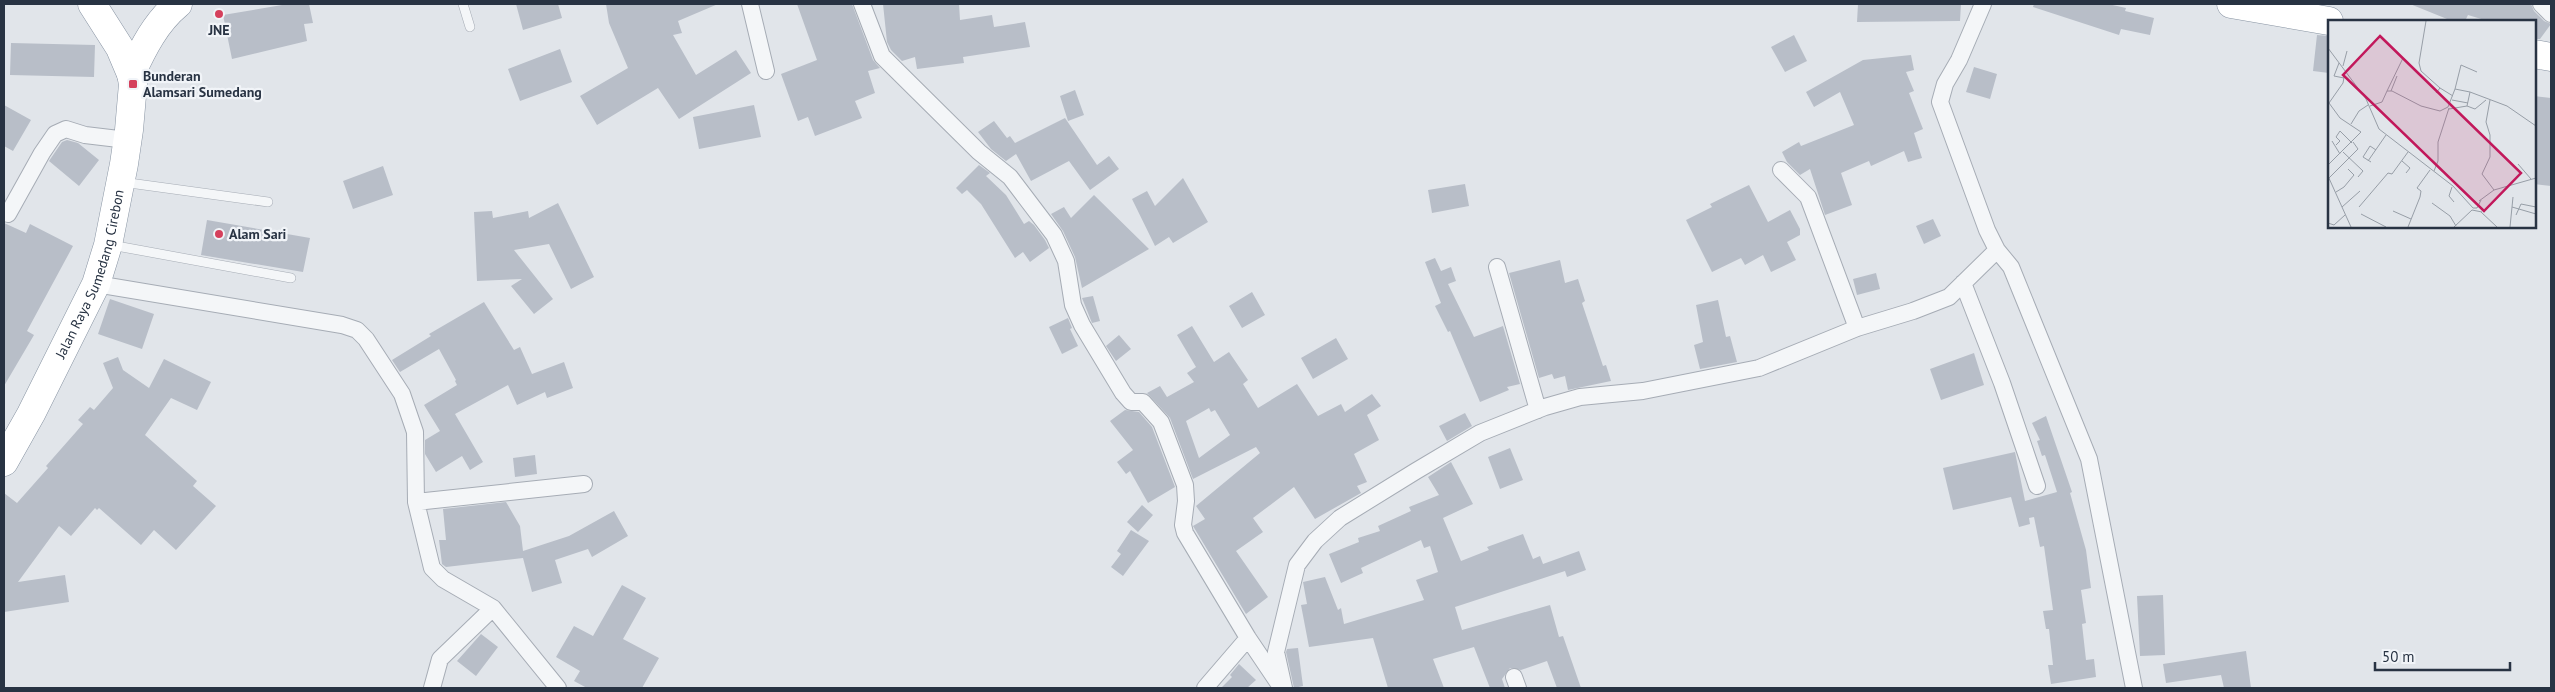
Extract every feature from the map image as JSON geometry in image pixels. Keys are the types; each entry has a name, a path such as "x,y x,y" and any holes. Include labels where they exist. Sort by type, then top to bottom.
{"highway":[{"path":"92,4 132,47"},
{"path":"111,4 116,18 132,47"},
{"path":"132,47 151,4"},
{"path":"132,47 178,4"},
{"path":"2232,4 2328,21"},
{"name":"Jalan Raya Sumedang Cirebon","path":"4,462 31,414 96,284 108,245 127,140 133,84 131,74 132,47"},
{"path":"2535,54 2551,57"}],"street":[{"path":"750,4 766,71"},
{"path":"862,4 882,56 979,152 1010,177 1054,235 1066,262 1073,305 1082,325 1123,393 1131,402 1143,402 1161,422 1185,485 1186,500 1183,525 1186,533 1248,638 1283,688"},
{"path":"1983,4 1959,60 1945,84 1940,102 1987,230 1997,250 2011,266 2089,459 2134,688"},
{"path":"2541,4 2551,14"},
{"path":"8,214 55,134 66,129 85,135 127,140"},
{"path":"1781,170 1808,197 1857,328"},
{"path":"1283,688 1276,652 1297,565 1315,541 1340,518 1480,433 1538,410 1580,397 1643,390 1759,368 1857,328 1913,311 1949,296 1997,250"},
{"path":"1497,267 1538,410"},
{"path":"96,284 342,325 357,330 366,339 377,360 402,394 415,432 416,502 432,568 442,580 493,608 558,688"},
{"path":"1963,284 2002,383 2037,486"},
{"path":"416,502 584,484"},
{"path":"432,688 435,670 440,659 493,608"},
{"path":"1205,688 1248,638"}],"lane":[{"path":"463,4 470,27"},
{"path":"120,182 268,202"},
{"path":"108,245 291,278"}],"building":[{"path":"288,4 309,4 313,23 304,24 307,41 232,59 223,15"},
{"path":"516,4 558,4 562,18 523,30"},
{"path":"606,4 718,4 678,21 682,33 673,35 696,75 736,50 751,73 679,119 658,88 597,125 580,96 628,68 609,23"},
{"path":"797,4 852,4 873,60 880,68 868,71 875,93 855,101 862,118 815,136 808,117 798,121 781,74 817,60"},
{"path":"883,4 959,4 960,20 992,15 994,27 1025,22 1030,47 963,57 964,63 917,69 915,57 902,61 891,50 887,42"},
{"path":"1858,4 1961,4 1960,21 1857,22"},
{"path":"2034,4 2108,4 2126,8 2125,11 2154,18 2150,35 2121,29 2119,35 2033,7"},
{"path":"2410,4 2531,4 2534,11 2544,21 2551,24 2540,39 2535,39 2535,20 2485,20 2468,15 2466,20 2450,20"},
{"path":"1794,35 1807,61 1785,72 1771,47"},
{"path":"2317,35 2328,36 2328,73 2313,71"},
{"path":"11,43 95,45 94,77 10,75"},
{"path":"560,49 572,82 520,101 508,69"},
{"path":"1911,55 1914,70 1906,72 1914,91 1909,93 1923,129 1914,133 1922,158 1908,162 1904,151 1871,166 1869,161 1841,173 1852,205 1825,215 1810,169 1800,175 1787,162 1782,152 1799,142 1801,146 1854,125 1840,92 1814,107 1806,92 1863,60"},
{"path":"1974,67 1997,74 1990,99 1966,92"},
{"path":"1075,90 1084,115 1068,121 1060,96"},
{"path":"2535,96 2551,98 2551,186 2535,184"},
{"path":"4,105 31,120 13,151 4,146"},
{"path":"754,105 761,137 699,149 693,117"},
{"path":"1065,118 1097,165 1109,156 1119,169 1090,190 1069,161 1031,181 1016,154 1006,161 991,149 978,132 994,121 1007,138 1010,136 1015,143"},
{"path":"67,140 78,143 99,160 79,186 49,161 62,142"},
{"path":"979,165 990,173 986,176 1006,195 1024,224 1029,221 1045,240 1049,248 1030,262 1023,252 1015,258 981,204 967,190 962,194 956,188"},
{"path":"383,166 393,195 353,209 343,181"},
{"path":"1183,178 1208,222 1173,243 1169,237 1155,246 1132,199 1147,191 1155,206"},
{"path":"1465,184 1469,206 1432,213 1428,190"},
{"path":"1749,185 1768,222 1790,210 1800,229 1800,235 1787,242 1796,260 1771,272 1763,255 1745,265 1741,258 1712,272 1686,220 1712,207 1710,204"},
{"path":"1094,195 1149,249 1082,288 1075,257 1063,231 1051,214 1064,207 1071,218"},
{"path":"558,203 594,277 571,289 549,244 514,250 553,299 534,314 511,286 522,279 477,281 474,212 492,211 493,218 528,211 529,218"},
{"path":"1933,219 1941,236 1924,244 1916,226"},
{"path":"207,220 310,238 303,272 201,255"},
{"path":"4,223 26,233 30,224 73,246 27,331 34,335 4,386"},
{"path":"1435,258 1441,271 1451,267 1456,281 1448,284 1474,337 1503,326 1520,384 1507,387 1509,390 1480,402 1450,331 1448,332 1435,306 1441,303 1425,262"},
{"path":"1560,260 1565,283 1578,279 1585,301 1582,303 1603,366 1606,365 1611,381 1568,390 1565,376 1554,379 1552,374 1539,378 1509,273"},
{"path":"1876,273 1880,289 1857,295 1853,279"},
{"path":"1252,292 1265,315 1242,328 1229,306"},
{"path":"1093,296 1100,321 1092,323 1082,298"},
{"path":"110,299 154,314 142,349 98,334"},
{"path":"1718,300 1726,337 1730,336 1737,362 1700,369 1694,345 1703,342 1696,305"},
{"path":"484,302 514,350 520,347 532,374 564,362 573,388 547,398 545,392 517,405 508,385 455,414 483,462 470,470 462,456 436,472 425,454 425,440 440,431 424,405 457,385 456,380 439,349 400,372 392,360 431,336 429,334"},
{"path":"1068,318 1072,328 1070,329 1078,346 1062,354 1049,327"},
{"path":"1192,326 1214,362 1229,352 1248,380 1243,384 1258,408 1297,384 1318,416 1341,404 1345,412 1372,394 1381,406 1367,415 1379,440 1354,454 1367,482 1357,486 1361,493 1315,519 1294,487 1253,518 1263,532 1236,551 1268,597 1246,614 1193,526 1205,519 1196,506 1260,453 1256,447 1193,479 1170,418 1147,393 1160,386 1167,397 1194,382 1187,373 1196,367 1177,335","holes":["1209,408 1211,412 1215,410 1230,435 1199,458 1186,421"]},
{"path":"1119,335 1131,349 1116,361 1106,346"},
{"path":"1336,338 1348,359 1313,379 1301,358"},
{"path":"1974,353 1984,385 1941,400 1930,369"},
{"path":"118,357 123,370 149,388 164,359 211,382 197,410 171,398 145,435 197,481 193,486 216,506 176,550 154,530 141,545 99,508 97,510 95,508 71,536 59,526 18,582 65,575 69,602 4,612 4,493 17,503 48,468 46,466 83,424 78,420 90,407 94,410 113,388 103,363"},
{"path":"1125,410 1139,412 1152,427 1175,487 1148,503 1130,471 1126,474 1117,462 1133,450 1110,421"},
{"path":"1465,413 1472,426 1447,441 1439,426"},
{"path":"2046,416 2072,492 2070,493 2086,550 2091,588 2081,590 2086,623 2082,624 2086,660 2094,659 2096,677 2051,684 2048,665 2053,665 2049,629 2046,629 2043,611 2053,610 2044,546 2040,547 2034,517 2029,518 2030,524 2019,527 2011,497 1953,510 1943,468 2015,452 2025,501 2057,492 2045,455 2042,456 2037,441 2040,440 2032,423"},
{"path":"1510,448 1523,480 1500,489 1488,457"},
{"path":"535,455 537,474 515,477 513,458"},
{"path":"1451,462 1473,504 1443,518 1461,561 1489,550 1487,547 1523,534 1533,559 1540,556 1543,564 1579,551 1586,570 1567,577 1565,571 1455,607 1462,630 1550,605 1559,637 1563,636 1581,688 1557,688 1547,661 1521,670 1510,668 1502,679 1505,688 1490,688 1474,647 1433,659 1444,688 1388,688 1373,638 1309,647 1301,605 1307,604 1303,582 1325,577 1338,610 1341,608 1344,624 1424,600 1416,580 1438,572 1430,546 1424,548 1421,540 1361,568 1363,573 1341,583 1329,554 1359,542 1358,538 1380,531 1378,526 1411,511 1409,507 1439,495 1428,477"},
{"path":"506,502 520,526 523,551 569,536 614,511 628,536 592,557 588,549 555,560 562,583 532,592 523,558 446,567 442,564 439,540 446,540 443,509"},
{"path":"1142,505 1153,515 1138,532 1127,522"},
{"path":"1131,530 1149,541 1123,576 1111,567 1121,554 1117,551"},
{"path":"622,585 646,598 623,639 659,658 642,688 587,688 574,681 580,671 556,657 574,626 593,636"},
{"path":"2163,595 2165,655 2140,656 2137,596"},
{"path":"481,634 498,647 476,676 457,661"},
{"path":"1298,648 1303,686 1294,688 1286,652 1287,649"},
{"path":"2246,651 2251,688 2224,688 2221,675 2166,683 2163,664"},
{"path":"1239,664 1256,680 1247,688 1221,688 1232,677 1230,675"}],"place":[{"name":"JNE","path":"219,14"},
{"name":"Bunderan Alamsari Sumedang","path":"133,84"},
{"name":"Alam Sari","path":"219,234"}]}
